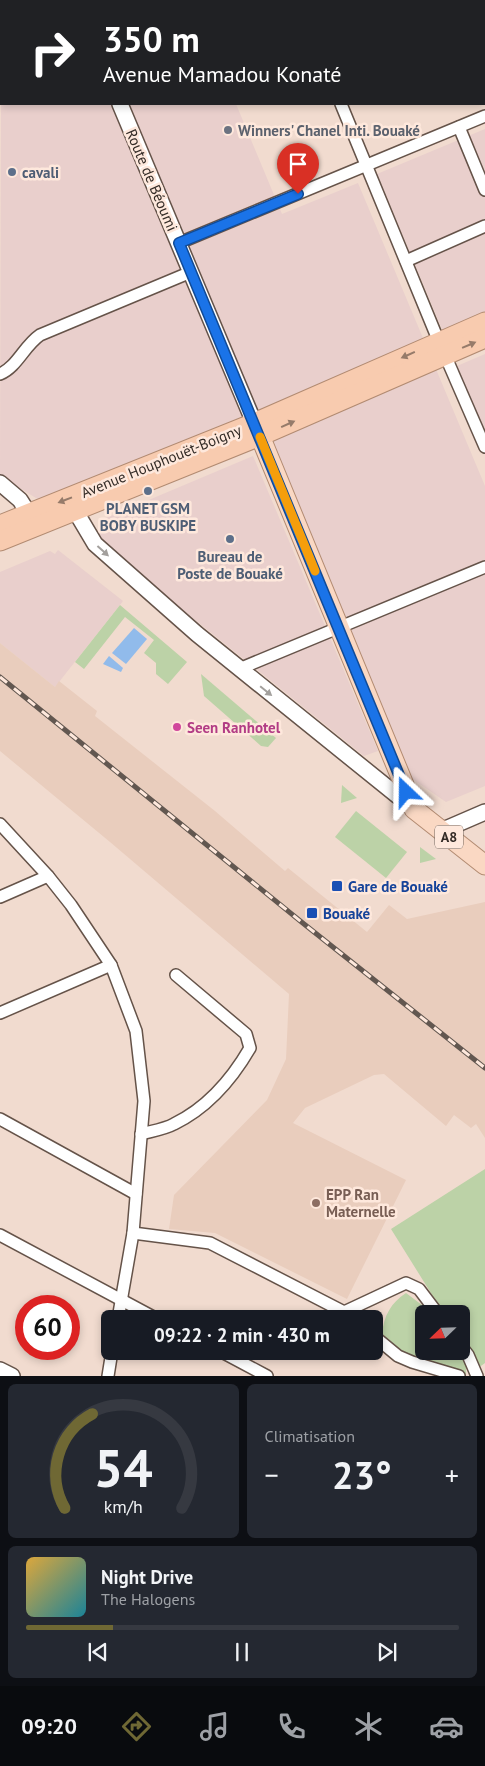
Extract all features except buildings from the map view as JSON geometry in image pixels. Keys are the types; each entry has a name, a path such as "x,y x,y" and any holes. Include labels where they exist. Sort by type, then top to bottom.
{"highway":[{"name":"Avenue Houphouët-Boigny","path":"0,541 76,512 442,348 485,322"},
{"name":"Avenue Houphouët-Boigny","path":"442,348 485,338"},
{"name":"Avenue Houphouët-Boigny","path":"0,525 257,430"}],"main road":[{"name":"Route de Béoumi","path":"257,430 414,809 485,864"}],"street":[{"name":"Route de Béoumi","path":"120,105 257,430"},
{"path":"341,105 485,447"},
{"path":"179,243 485,116"},
{"path":"459,127 485,190"},
{"path":"406,261 485,226"},
{"path":"0,374 10,368 29,344 40,335 191,272"},
{"path":"0,483 20,500 29,514"},
{"path":"76,512 95,544 197,634 414,809"},
{"path":"239,669 485,567"},
{"path":"442,831 485,812"},
{"path":"0,824 71,904 111,965 136,1031 144,1101 133,1232 119,1310"},
{"path":"0,897 48,876"},
{"path":"0,1013 111,965"},
{"path":"141,1134 174,1125 205,1105 238,1069 250,1048 246,1034 176,975"},
{"path":"0,1119 136,1194"},
{"path":"133,1232 210,1243 337,1310"},
{"path":"0,1235 140,1310"},
{"path":"359,1310 406,1283 419,1289 431,1305"},
{"path":"383,1344 398,1356 412,1362 458,1376"},
{"path":"108,1376 111,1360"},
{"path":"237,1360 267,1376"},
{"path":"470,1360 477,1376"},
{"path":"0,1370 12,1376"}],"shaded area":[{"path":"1,105 236,105 282,214 358,183 485,486 485,786 446,802 411,778 259,417 49,506 0,476"},
{"path":"485,129 485,331 449,346 377,174"},
{"path":"485,354 485,432 457,366"},
{"path":"253,456 378,751 364,756 96,540 106,518"},
{"path":"58,550 123,601 55,687 0,643 0,572 50,551 55,554"},
{"path":"0,643 55,687 59,681 97,711 95,716 215,811 285,871 288,868 367,932 389,905 407,919 485,902 485,1138 476,1124 471,1128 454,1115 446,1126 384,1074 374,1075 305,1108 293,1123 406,1180 347,1299 215,1233 169,1229 174,1195 267,1100 286,1059 289,994 0,751"}],"green space":[{"path":"120,605 187,662 168,684 156,674 156,663 144,653 154,640 125,617 84,669 75,662"},
{"path":"201,674 276,738 268,747 261,746 204,696"},
{"path":"342,785 357,798 341,803"},
{"path":"356,811 407,852 386,878 335,837"},
{"path":"420,847 436,859 420,863"},
{"path":"485,1169 485,1363 478,1368 470,1355 470,1305 438,1305 391,1229"},
{"path":"406,1293 422,1305 415,1305 415,1359 409,1357 383,1335 384,1321 396,1301"},
{"path":"417,1360 466,1360 466,1376 461,1376"}],"water":[{"path":"134,628 147,639 126,664 112,653"},
{"path":"109,656 123,668 121,672 103,664"}],"railway":[{"path":"0,677 485,1068"}],"slow traffic":[{"path":"260,437 315,571"}],"place":[{"name":"Winners' Chanel Inti. Bouaké","path":"228,130"},
{"name":"cavali","path":"12,172"},
{"name":"PLANET GSM BOBY BUSKIPE","path":"148,491"},
{"name":"Bureau de Poste de Bouaké","path":"230,539"},
{"name":"Seen Ranhotel","path":"177,727"},
{"name":"Gare de Bouaké","path":"337,886"},
{"name":"Bouaké","path":"312,913"},
{"name":"EPP Ran Maternelle","path":"316,1203"}],"route":[{"path":"298,194 179,243 406,792"}]}
